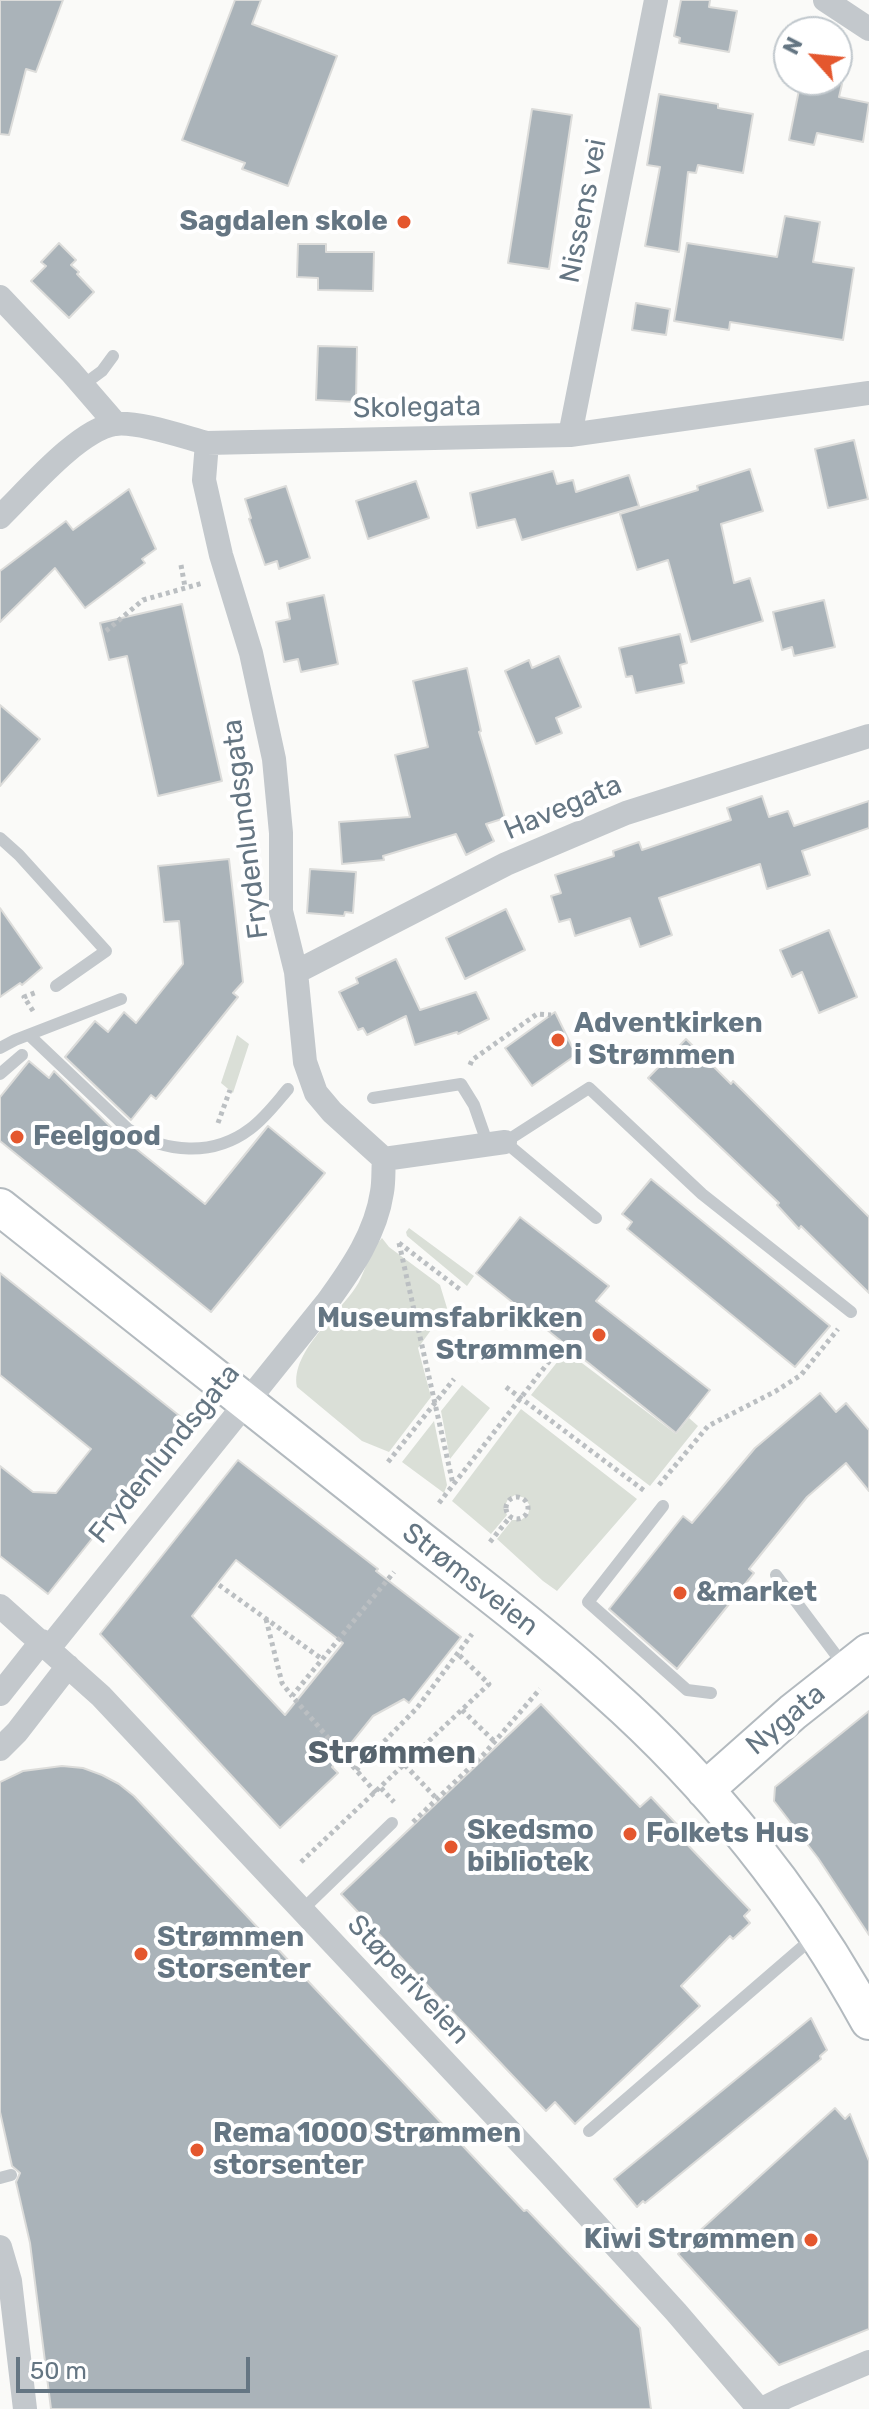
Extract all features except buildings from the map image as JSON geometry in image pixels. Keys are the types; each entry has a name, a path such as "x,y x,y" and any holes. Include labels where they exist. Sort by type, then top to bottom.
{"main road":[{"name":"Strømsveien","path":"0,1207 575,1664 638,1721 705,1790 758,1854 818,1934 869,2021"},
{"name":"Nygata","path":"705,1790 793,1712 858,1661"}],"street":[{"name":"Nissens vei","path":"570,435 656,0"},
{"path":"825,0 869,29"},
{"path":"0,297 116,424 91,433 73,446 0,517"},
{"name":"Skolegata","path":"116,424 154,429 207,443 570,435 869,393"},
{"name":"Frydenlundsgata","path":"0,1694 46,1644 328,1301 356,1261 373,1225 383,1191 384,1159 332,1112 316,1093 305,1062 296,972 281,911 281,833 274,759 251,653 221,555 204,480 207,443"},
{"name":"Havegata","path":"296,972 506,864 626,813 869,736"},
{"path":"384,1159 496,1143"},
{"name":"Støperiveien","path":"0,1606 101,1696 549,2173 761,2409"},
{"path":"0,1749 68,1666"},
{"path":"0,2247 25,2409"},
{"path":"761,2409 869,2362"}],"lane":[{"path":"83,385 102,371 113,356"},
{"path":"0,838 106,951 56,986"},
{"path":"0,1048 121,999"},
{"path":"29,1035 128,1129 145,1140 165,1146 204,1148 232,1140 264,1117 288,1089"},
{"path":"0,1074 22,1055"},
{"path":"373,1098 461,1084 496,1143 596,1218"},
{"path":"496,1143 589,1088 702,1194 851,1312"},
{"path":"663,1506 588,1602 687,1690 711,1693"},
{"path":"776,1575 858,1661"},
{"path":"302,1910 392,1823"},
{"path":"589,2131 818,1934"}],"path":[{"path":"181,565 185,587"},
{"path":"106,631 143,600 208,582"},
{"path":"461,1084 472,1060 537,1014 551,1015"},
{"path":"389,1234 462,1291"},
{"path":"399,1243 453,1484"},
{"path":"708,1426 801,1375 851,1312"},
{"path":"439,1503 558,1350"},
{"path":"388,1462 454,1379"},
{"path":"506,1387 650,1495"},
{"path":"515,1497 525,1500 529,1509 525,1517 517,1520 510,1517 506,1511 508,1502 515,1497"},
{"path":"490,1542 510,1517"},
{"path":"292,1696 394,1572"},
{"path":"219,1585 322,1659"},
{"path":"266,1619 282,1683 376,1793"},
{"path":"356,1770 417,1708 472,1634"},
{"path":"301,1862 489,1684 457,1653"},
{"path":"413,1822 495,1742 540,1689"},
{"path":"462,1710 495,1742"},
{"path":"405,1765 437,1799"}],"shaded area":[{"path":"237,1035 249,1044 233,1093 221,1083"},
{"path":"409,1228 474,1276 467,1286 407,1236"},
{"path":"382,1238 389,1247 440,1285 447,1308 418,1348 431,1397 389,1452 362,1441 297,1387 301,1360 359,1282 374,1248"},
{"path":"566,1351 676,1434 689,1418 698,1426 650,1486 531,1395"},
{"path":"462,1385 490,1408 450,1459 441,1411"},
{"path":"521,1409 637,1499 557,1591 497,1539 512,1520 521,1520 528,1515 530,1506 525,1498 515,1495 508,1499 504,1508 507,1515 491,1534 452,1501"},
{"path":"434,1421 447,1485 444,1493 402,1462"}],"place":[{"name":"Sagdalen skole","path":"404,222"},
{"name":"Adventkirken i Strømmen","path":"558,1040"},
{"name":"Feelgood","path":"17,1137"},
{"name":"Museumsfabrikken Strømmen","path":"599,1335"},
{"name":"&market","path":"680,1593"},
{"name":"Folkets Hus","path":"630,1834"},
{"name":"Skedsmo bibliotek","path":"451,1847"},
{"name":"Strømmen Storsenter","path":"141,1954"},
{"name":"Rema 1000 Strømmen storsenter","path":"197,2150"},
{"name":"Kiwi Strømmen","path":"811,2240"}],"district":[{"name":"Strømmen","path":"392,1754"}]}
